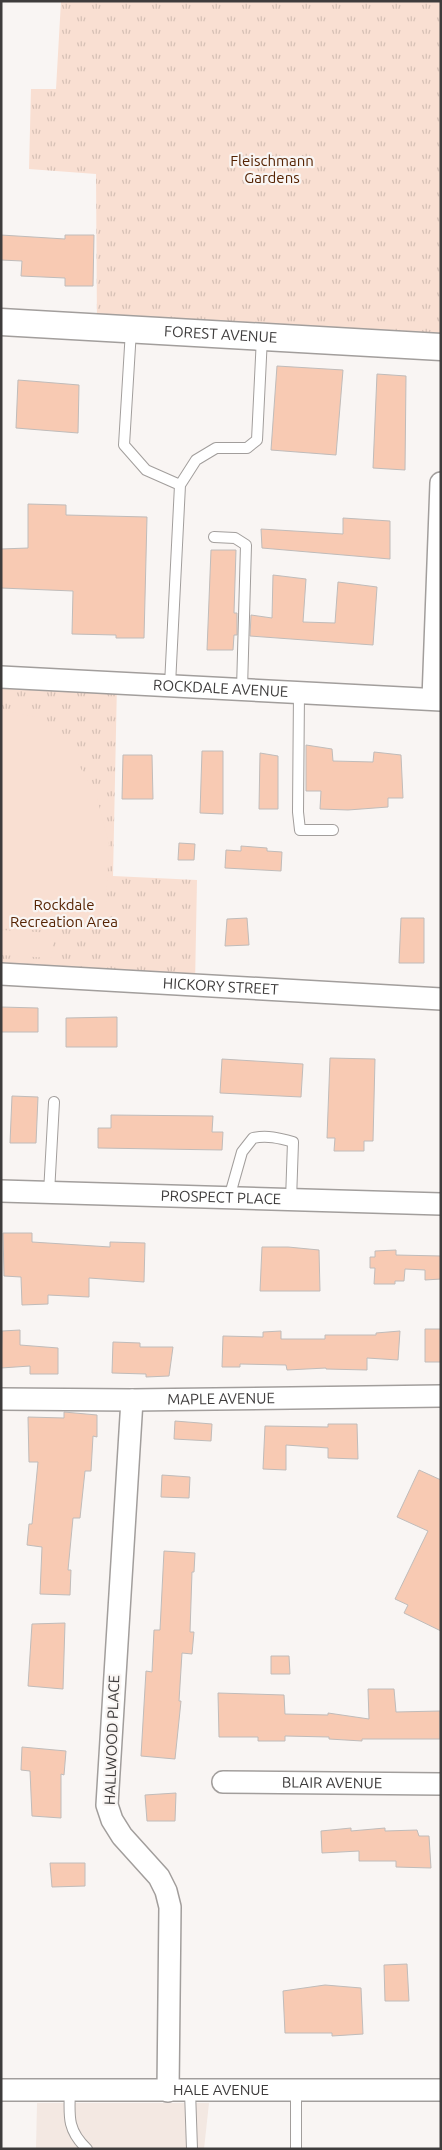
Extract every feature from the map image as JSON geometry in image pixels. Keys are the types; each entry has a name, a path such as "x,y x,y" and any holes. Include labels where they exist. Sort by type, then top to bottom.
{"street":[{"name":"FOREST AVENUE","path":"1,322 441,347"},
{"path":"437,699 441,483"},
{"name":"ROCKDALE AVENUE","path":"1,677 437,699"},
{"name":"HICKORY STREET","path":"1,974 441,999"},
{"name":"PROSPECT PLACE","path":"1,1191 441,1204"},
{"name":"MAPLE AVENUE","path":"1,1399 132,1400 441,1396"},
{"name":"HALLWOOD PLACE","path":"132,1400 107,1805 112,1820 122,1836 159,1877 166,1891 170,1907 168,2091"},
{"name":"BLAIR AVENUE","path":"223,1782 441,1784"},
{"name":"HALE AVENUE","path":"1,2090 441,2090"}],"lane":[{"path":"131,329 124,445 146,470 180,485"},
{"path":"170,685 180,485 196,460 216,448 248,448 257,440 262,336"},
{"path":"214,537 234,538 246,545 242,689"},
{"path":"299,692 298,812 300,830 333,830"},
{"path":"49,1192 54,1102"},
{"path":"230,1198 242,1152 253,1138 261,1136 280,1138 293,1142 291,1200"},
{"path":"70,2090 71,2126 76,2139 87,2149"},
{"path":"296,2090 296,2149"},
{"path":"190,2091 192,2149"}],"shaded area":[{"path":"37,2103 209,2103 204,2149 36,2149"}],"green space":[{"name":"Fleischmann Gardens","path":"61,1 441,1 441,347 97,327 96,174 29,169 31,89 56,89"},
{"name":"Rockdale Recreation Area","path":"1,677 117,683 113,876 197,880 195,985 1,974"},
{"path":"1,710 35,717 69,747 97,798 109,844 105,923 1,917"},
{"path":"1,930 54,933 52,958 1,955"}],"building":[{"path":"1,235 65,239 65,235 94,235 93,286 65,286 65,278 21,276 22,261 1,260"},
{"path":"277,366 343,370 336,455 271,450"},
{"path":"377,374 406,376 405,470 373,468"},
{"path":"18,380 79,385 78,433 16,428"},
{"path":"28,504 66,505 66,515 147,517 144,638 116,638 116,635 72,634 73,591 1,588 1,549 28,548"},
{"path":"343,518 390,521 390,559 262,548 261,529 343,534"},
{"path":"211,550 236,550 234,613 237,613 237,635 234,635 233,650 207,650"},
{"path":"273,575 306,579 303,622 335,623 338,582 377,587 373,645 250,636 251,615 272,618"},
{"path":"306,745 332,749 333,761 373,762 374,752 401,755 403,798 388,798 388,807 348,810 320,809 321,791 306,791"},
{"path":"202,751 223,751 223,814 200,813"},
{"path":"260,753 278,756 278,809 259,809"},
{"path":"123,755 152,755 153,799 122,799"},
{"path":"179,843 195,844 194,860 178,860"},
{"path":"241,846 267,848 267,851 282,852 281,871 225,868 226,850 241,851"},
{"path":"247,918 249,945 225,946 227,919"},
{"path":"401,918 424,918 424,963 399,963"},
{"path":"1,1007 38,1008 38,1032 1,1032"},
{"path":"117,1017 117,1047 66,1047 66,1018"},
{"path":"330,1058 375,1059 373,1141 364,1141 364,1151 334,1151 335,1138 327,1138"},
{"path":"222,1059 303,1064 301,1097 220,1093"},
{"path":"12,1096 38,1097 36,1143 10,1143"},
{"path":"111,1115 213,1116 212,1132 223,1132 222,1150 98,1148 98,1128 111,1128"},
{"path":"3,1233 32,1233 32,1242 110,1247 110,1242 145,1243 144,1282 89,1278 89,1297 48,1295 48,1304 22,1305 21,1277 4,1276"},
{"path":"262,1247 319,1250 320,1291 260,1291"},
{"path":"396,1250 396,1255 441,1256 441,1279 425,1280 425,1270 405,1269 404,1281 395,1281 395,1284 374,1284 375,1268 370,1268 370,1257 375,1257 375,1251"},
{"path":"425,1329 441,1329 441,1362 425,1362"},
{"path":"20,1330 20,1345 58,1348 58,1374 30,1374 30,1366 1,1368 2,1331"},
{"path":"281,1331 281,1339 325,1339 325,1335 376,1335 376,1333 400,1331 398,1360 367,1358 367,1370 326,1368 287,1370 286,1365 240,1364 240,1367 222,1367 223,1336 263,1337 263,1332"},
{"path":"113,1342 140,1343 140,1347 173,1347 169,1376 146,1377 146,1374 112,1373"},
{"path":"64,1412 97,1415 97,1437 93,1436 91,1471 85,1471 80,1518 73,1518 68,1570 71,1570 70,1595 40,1594 42,1547 27,1545 29,1524 32,1524 38,1462 29,1462 28,1417 64,1418"},
{"path":"175,1421 212,1424 211,1441 174,1439"},
{"path":"328,1424 357,1424 358,1459 328,1458 328,1448 286,1445 286,1470 263,1469 265,1426 328,1427"},
{"path":"419,1470 441,1480 441,1631 404,1613 408,1605 395,1599 428,1531 397,1517"},
{"path":"162,1475 190,1477 189,1498 161,1497"},
{"path":"164,1551 195,1553 194,1572 192,1572 190,1632 194,1632 192,1654 182,1653 179,1701 181,1701 175,1759 141,1756 146,1671 152,1672 154,1630 160,1630"},
{"path":"65,1623 63,1689 28,1686 32,1624"},
{"path":"271,1656 289,1656 290,1674 271,1674"},
{"path":"368,1689 394,1689 396,1712 440,1711 440,1739 362,1739 362,1741 329,1739 329,1737 285,1736 285,1741 258,1741 258,1737 219,1737 218,1693 284,1695 285,1714 328,1715 328,1713 369,1719"},
{"path":"22,1747 66,1751 64,1775 61,1774 61,1818 32,1816 30,1771 21,1770"},
{"path":"176,1793 175,1821 147,1821 145,1795"},
{"path":"351,1828 351,1831 385,1828 385,1831 417,1830 419,1836 429,1836 431,1868 396,1867 396,1861 359,1861 359,1851 322,1853 321,1831"},
{"path":"50,1863 85,1863 85,1886 52,1887"},
{"path":"407,1964 409,2001 385,2001 384,1965"},
{"path":"325,1985 361,1988 363,2034 332,2036 332,2033 285,2033 283,1991"}]}
